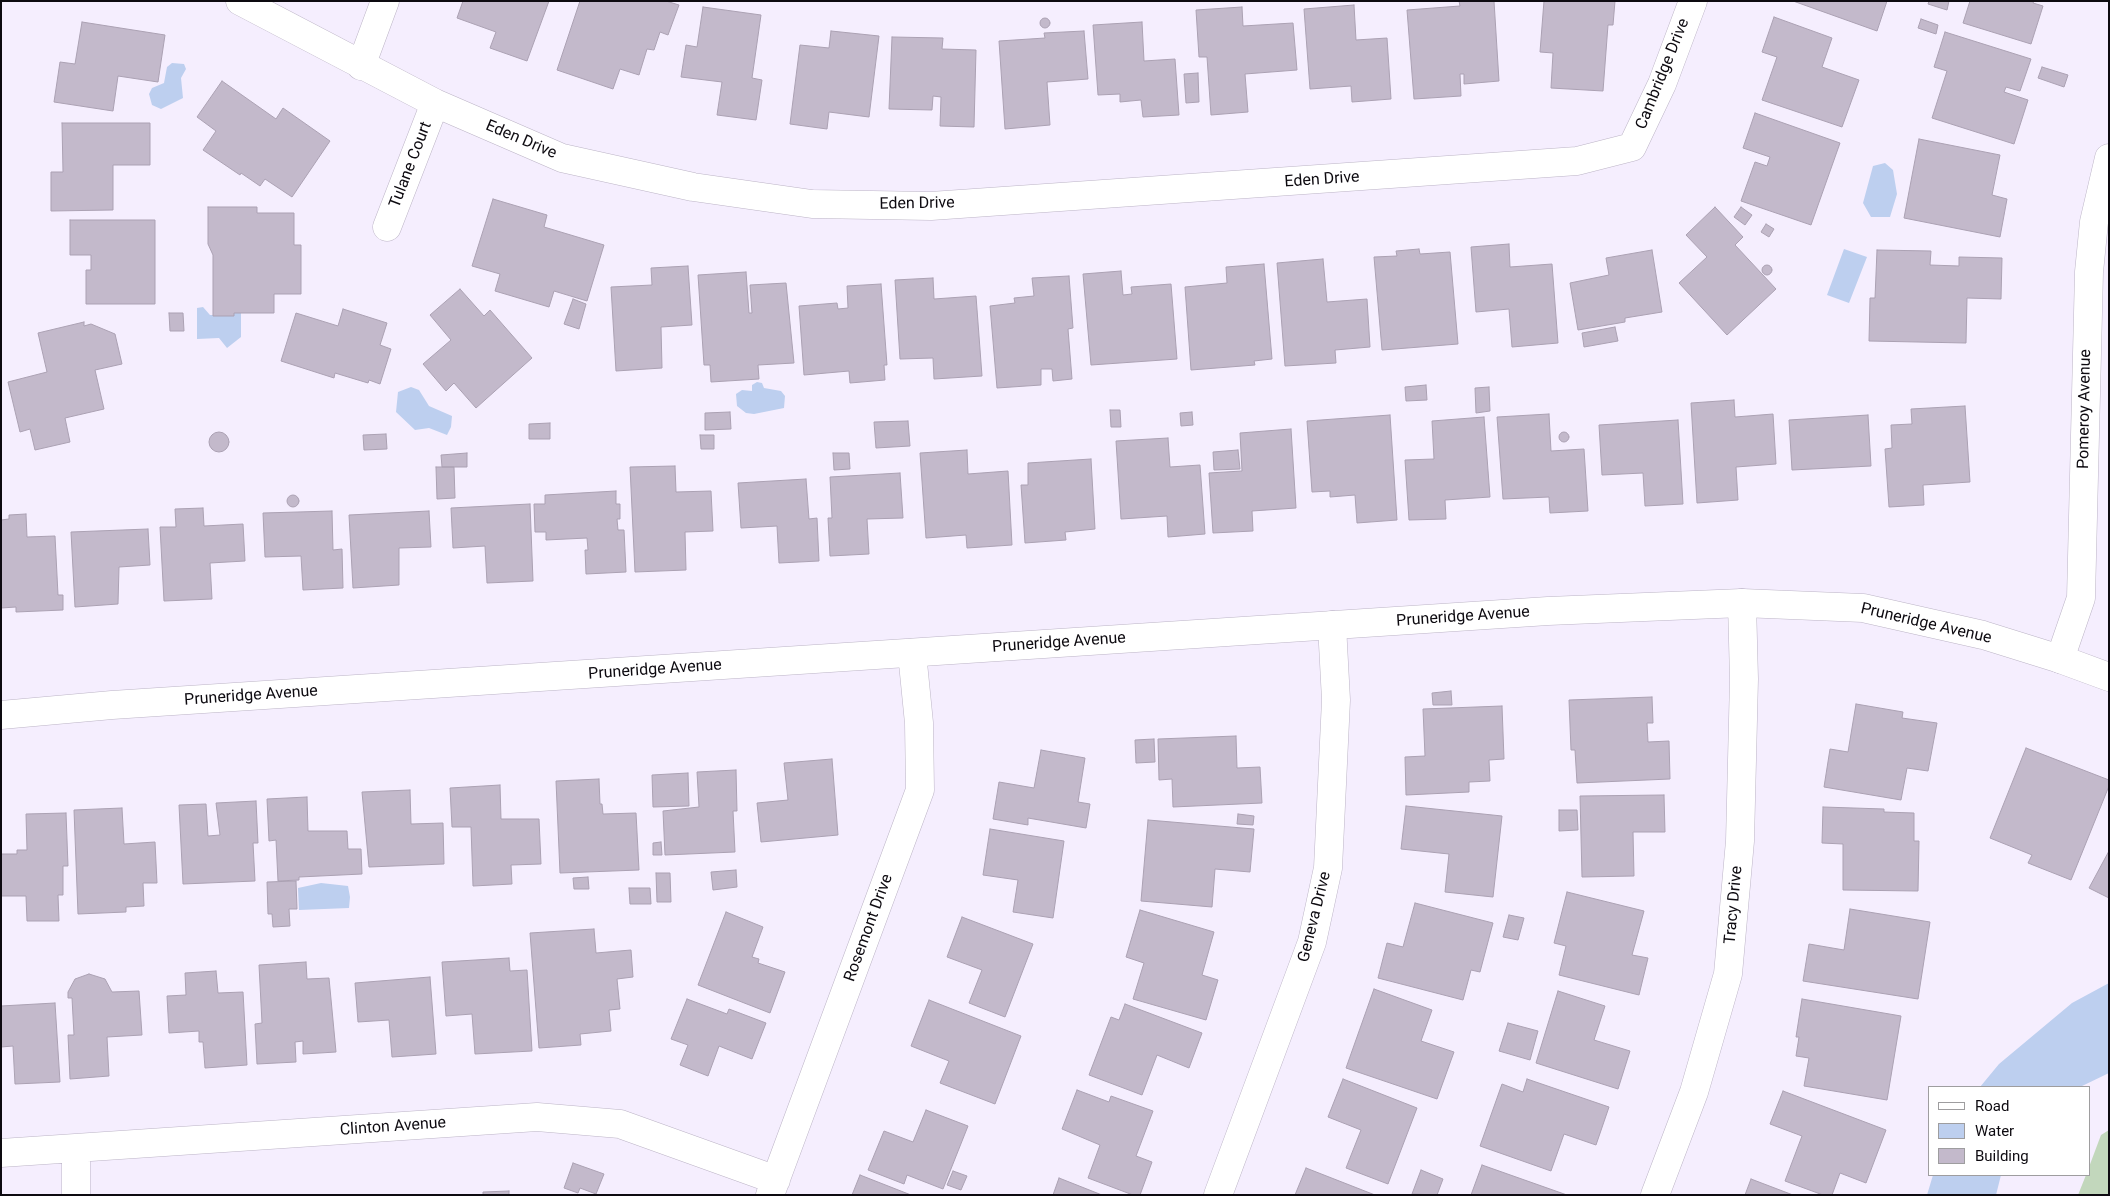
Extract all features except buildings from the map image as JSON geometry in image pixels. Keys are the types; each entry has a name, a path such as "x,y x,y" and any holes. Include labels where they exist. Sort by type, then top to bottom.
{"street":[{"name":"Eden Drive","path":"240,1 361,66 435,103 562,158 693,187 812,204 931,206 1226,187 1577,161 1632,147"},
{"path":"361,66 386,1"},
{"name":"Cambridge Drive","path":"1632,147 1662,84 1693,1"},
{"name":"Tulane Court","path":"387,226 435,103"},
{"name":"Pomeroy Avenue","path":"2060,659 2081,598 2089,272 2094,222 2107,169"},
{"name":"Pruneridge Avenue","path":"1,715 132,704 1332,625 1742,603 1863,608 1983,635 2060,659 2109,677"},
{"name":"Tracy Drive","path":"1655,1195 1694,1092 1728,974 1740,841 1744,678 1742,603"},
{"name":"Geneva Drive","path":"1218,1195 1312,942 1328,868 1334,786 1336,700 1332,625"},
{"name":"Rosemont Drive","path":"773,1187 920,790 919,723 912,653"},
{"name":"Clinton Avenue","path":"1,1153 76,1150 537,1117 620,1124 773,1187"},
{"path":"76,1150 76,1195"}],"green space":[{"path":"2109,1130 2109,1195 2078,1195 2086,1176 2090,1176 2090,1164 2101,1135"}],"water":[{"path":"172,63 184,64 186,69 181,78 183,98 161,109 152,105 149,94 152,88 164,83 167,67"},
{"path":"1885,163 1893,170 1897,194 1890,217 1871,217 1863,203 1873,166"},
{"path":"1844,249 1867,257 1849,303 1827,295"},
{"path":"203,307 210,315 231,315 232,312 241,312 241,337 227,348 219,338 197,339 197,308"},
{"path":"757,382 762,383 764,388 781,391 785,396 784,408 754,414 746,413 737,406 736,394 742,390 752,391 752,385"},
{"path":"411,387 419,390 429,406 452,416 451,427 447,435 429,428 415,430 396,412 398,392"},
{"path":"321,883 348,886 349,908 299,910 298,888"},
{"path":"2109,983 2109,1073 2082,1086 1981,1086 1999,1064 2072,1003"},
{"path":"1933,1176 2001,1176 1996,1195 1927,1195"}]}
